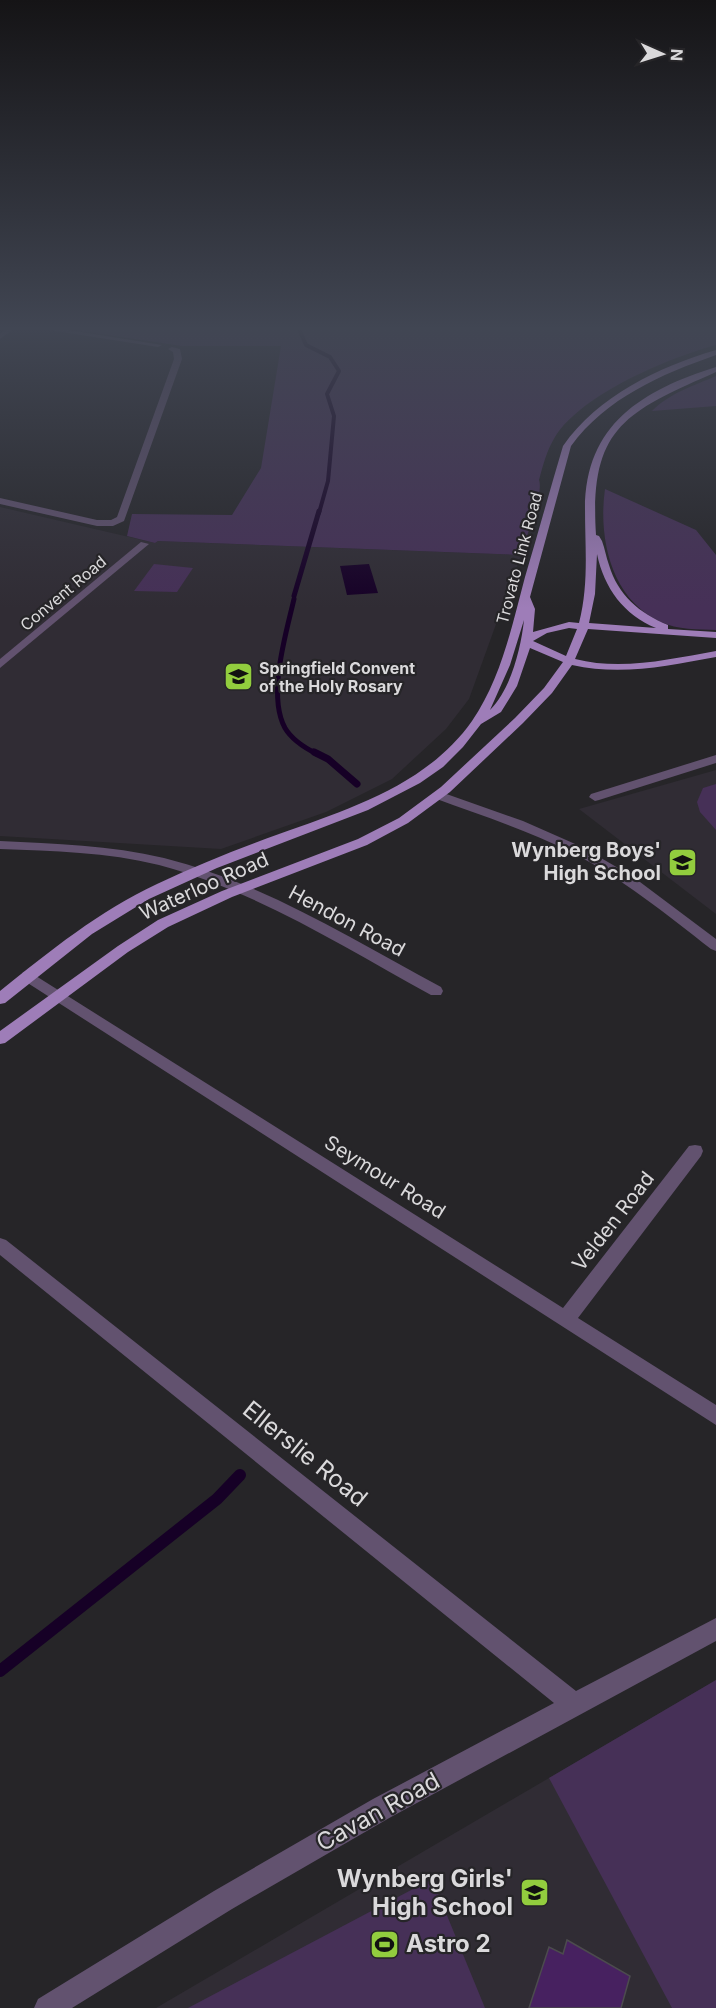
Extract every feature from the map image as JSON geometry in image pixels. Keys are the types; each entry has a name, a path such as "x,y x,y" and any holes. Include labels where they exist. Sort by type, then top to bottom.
{"main road":[{"name":"Trovato Link Road","path":"409,784 453,753 477,722 498,683 514,638 567,446 586,421"},
{"path":"438,795 537,702 556,680 568,661 584,625 592,565 589,492 593,466 598,451 616,425 622,421"},
{"path":"590,531 597,539 613,586 627,606 650,622 693,635"},
{"path":"477,722 490,716 503,702 525,641 531,612 526,594"},
{"path":"525,641 555,627 584,625 716,635"},
{"path":"525,641 568,661 607,669 646,667 716,654"},
{"name":"Waterloo Road","path":"0,999 28,976 123,908 192,872 351,813 409,784"},
{"name":"Waterloo Road","path":"0,1039 137,938 171,919 238,888 363,841 413,815 438,795"}],"street":[{"name":"Convent Road","path":"0,501 97,523 113,523 124,517 157,421"},
{"name":"Convent Road","path":"0,665 144,544"},
{"path":"595,796 716,759"},
{"path":"438,795 550,837 596,859 652,897 716,946"},
{"name":"Hendon Road","path":"0,844 119,853 192,872 254,893 436,991"},
{"name":"Seymour Road","path":"28,976 716,1416"},
{"name":"Velden Road","path":"566,1319 695,1151"},
{"name":"Ellerslie Road","path":"0,1245 575,1705"},
{"name":"Cavan Road","path":"47,2008 292,1859 382,1808 716,1629"}],"shaded area":[{"path":"269,421 568,421 555,437 546,458 539,480 537,505 521,555 158,541 155,543 127,536 132,514 232,515 261,468"},
{"path":"605,489 696,530 716,555 716,630 688,629 667,625 644,612 630,599 619,583 606,547 603,508"},
{"name":"Springfield Convent of the Holy Rosary","path":"0,507 155,543 158,541 521,555 469,699 446,729 392,779 326,812 221,849 0,836"},
{"path":"154,564 193,568 177,592 134,591"},
{"path":"369,564 378,593 347,595 340,566"},
{"name":"Wynberg Boys' High School","path":"716,770 716,914 579,809"},
{"path":"716,784 716,830 700,812 697,802 703,788"},
{"name":"Wynberg Girls' High School","path":"716,1680 716,2008 156,2008 549,1778"},
{"path":"716,1680 716,2008 672,2008 549,1778"},
{"name":"Astro 2","path":"432,1879 485,2008 188,2008"}],"building":[{"path":"567,1940 630,1976 621,2008 529,2008 549,1947 563,1954"}],"waterway":[{"path":"319,513 328,481 334,421"},
{"path":"294,596 319,511"},
{"path":"294,599 280,664 278,682 280,714 291,736 317,754"},
{"path":"314,752 328,759 357,784"},
{"path":"0,1671 217,1499 240,1475"}],"place":[{"name":"Springfield Convent of the Holy Rosary","path":"238,677"},
{"name":"Wynberg Boys' High School","path":"682,862"},
{"name":"Wynberg Girls' High School","path":"534,1893"},
{"name":"Astro 2","path":"385,1944"}]}
